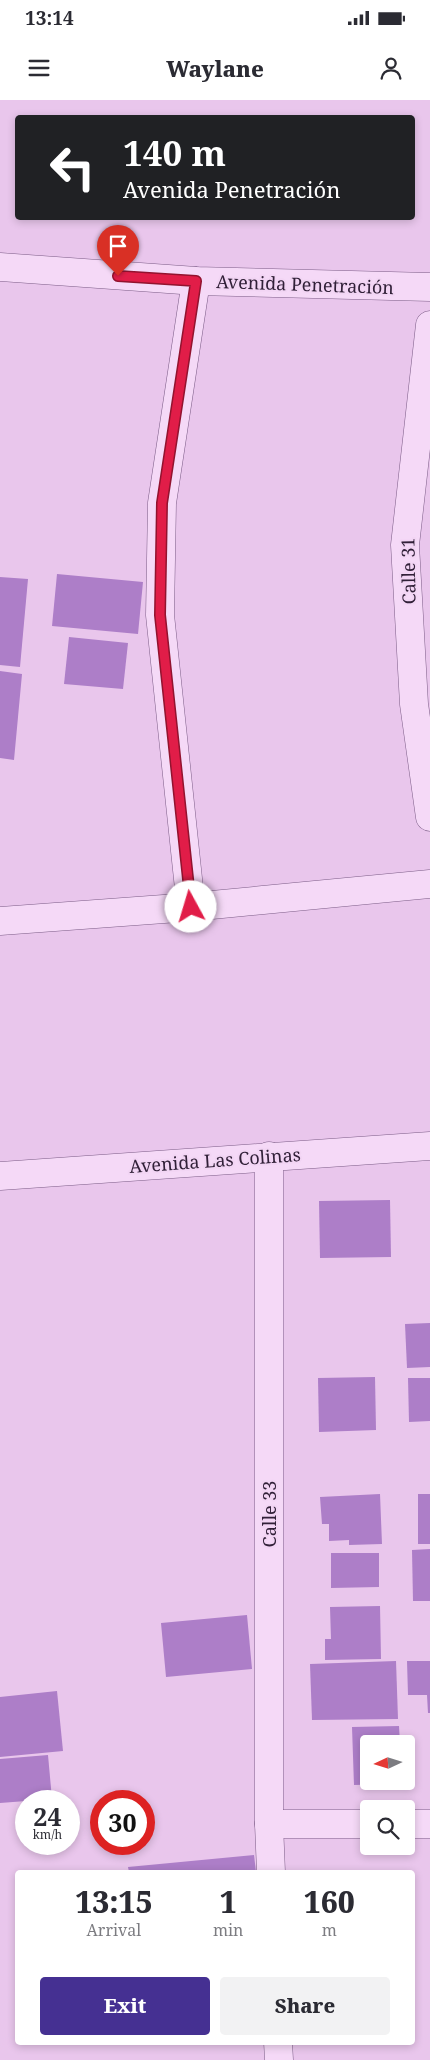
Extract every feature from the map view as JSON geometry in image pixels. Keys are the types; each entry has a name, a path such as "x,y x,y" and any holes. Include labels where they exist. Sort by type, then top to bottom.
{"street":[{"name":"Avenida Penetración","path":"0,267 196,281 430,288"},
{"path":"191,907 160,615 162,503 196,281"},
{"name":"Calle 31","path":"430,325 405,545 414,704 430,817"},
{"path":"0,921 191,907 430,884"},
{"name":"Avenida Las Colinas","path":"0,1176 430,1146"},
{"name":"Calle 33","path":"269,1156 269,1824 271,1870"},
{"path":"269,1824 360,1824"},
{"path":"415,1824 430,1824"},
{"path":"278,2045 279,2060"}],"building":[{"path":"57,574 143,582 138,634 52,626"},
{"path":"0,577 28,579 20,667 0,665"},
{"path":"69,637 128,643 123,689 64,684"},
{"path":"0,671 22,674 14,760 0,758"},
{"path":"390,1200 391,1257 320,1258 319,1201"},
{"path":"430,1323 430,1367 407,1368 405,1324"},
{"path":"375,1377 376,1430 319,1432 318,1378"},
{"path":"408,1378 430,1378 430,1421 409,1422"},
{"path":"380,1494 382,1544 349,1545 349,1540 329,1541 329,1524 322,1524 320,1497"},
{"path":"418,1494 430,1494 430,1544 418,1544"},
{"path":"430,1549 430,1601 413,1601 412,1550"},
{"path":"331,1553 379,1553 379,1587 331,1588"},
{"path":"380,1606 381,1659 325,1660 325,1639 331,1639 330,1607"},
{"path":"247,1615 252,1669 166,1677 161,1623"},
{"path":"396,1661 398,1719 312,1720 310,1664"},
{"path":"407,1661 430,1661 430,1713 428,1713 427,1695 408,1695"},
{"path":"57,1691 63,1751 0,1757 0,1697"},
{"path":"399,1726 400,1735 360,1735 360,1785 354,1785 352,1727"},
{"path":"48,1755 51,1790 15,1790 15,1802 0,1803 0,1759"},
{"path":"254,1855 256,1870 129,1870 128,1867"}],"route":[{"path":"118,276 196,281 162,503 160,615 191,907"}]}
